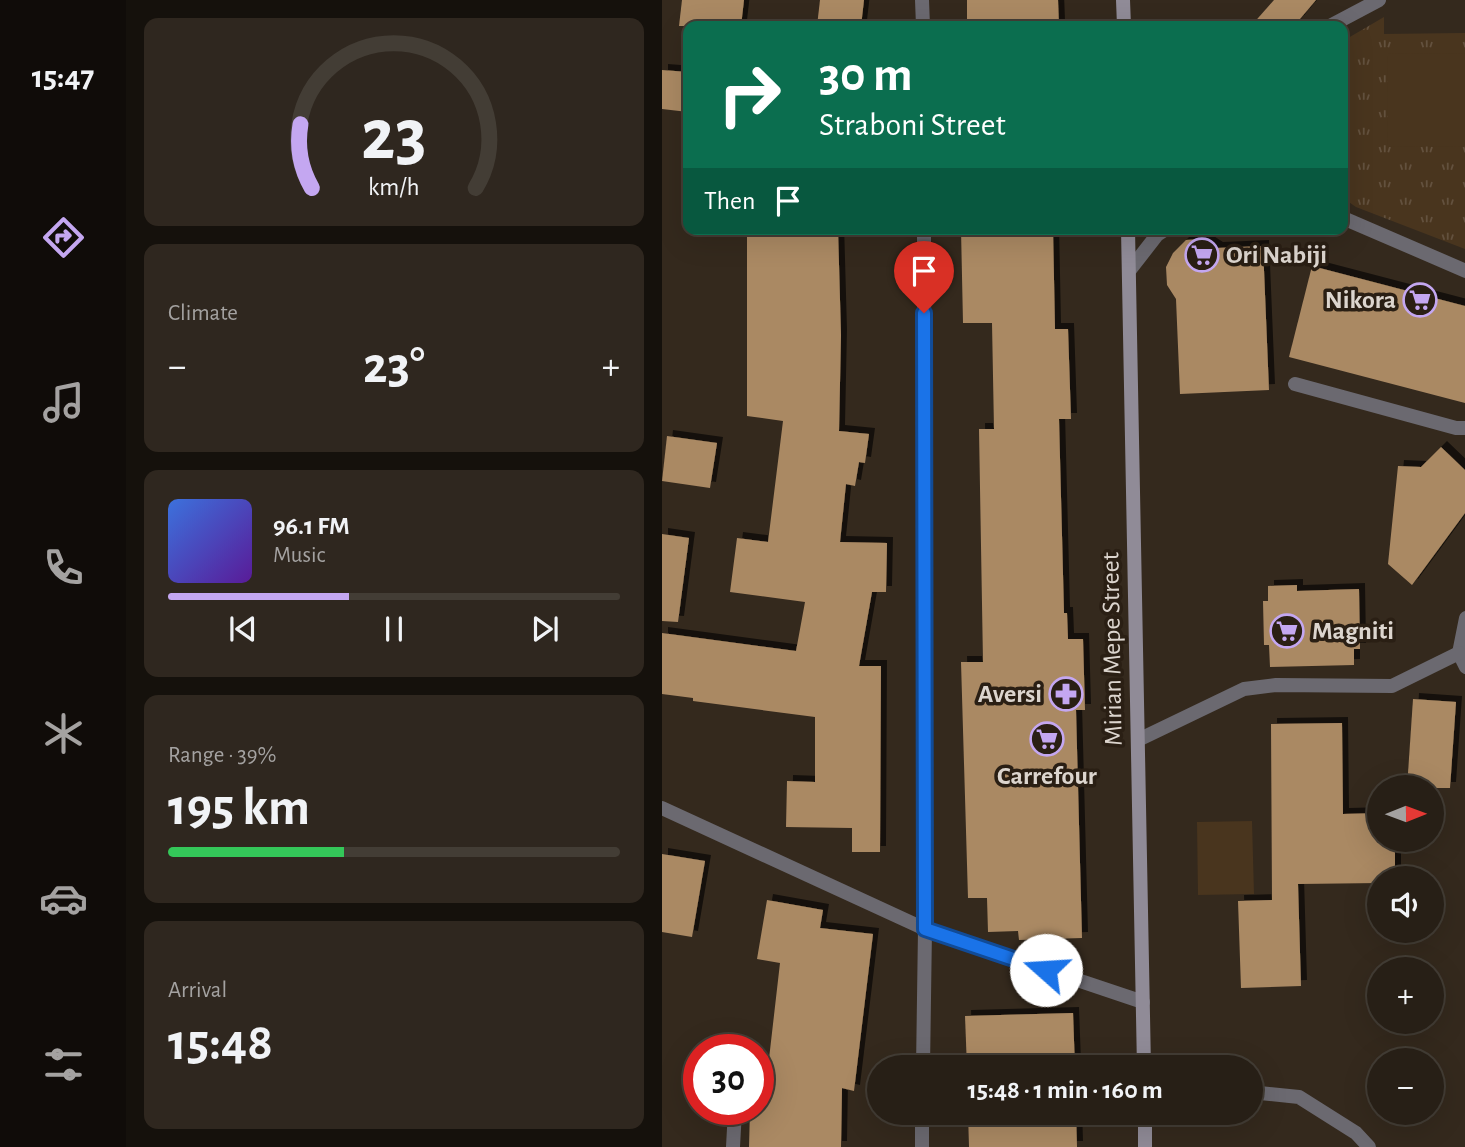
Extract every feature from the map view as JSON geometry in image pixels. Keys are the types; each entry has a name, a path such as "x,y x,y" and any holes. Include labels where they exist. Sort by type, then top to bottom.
{"street":[{"path":"922,0 923,21"},
{"path":"1123,0 1124,21"},
{"path":"1339,21 1379,0"},
{"path":"1348,220 1465,271"},
{"path":"923,1055 924,235"},
{"name":"Mirian Mepe Street","path":"1128,235 1144,1055"},
{"path":"1129,271 1157,235"},
{"path":"1295,384 1465,428"},
{"path":"1465,618 1459,653 1465,667"},
{"path":"1138,740 1244,689 1276,685 1392,686 1459,653"},
{"path":"662,808 925,929 1143,1002"},
{"path":"1263,1091 1299,1097 1356,1133 1369,1147"},
{"path":"733,1147 734,1125"},
{"path":"922,1125 922,1147"},
{"path":"1145,1125 1145,1147"}],"green space":[{"path":"1384,17 1384,34 1465,33 1465,249 1356,207 1348,201 1348,38"},
{"path":"1465,53 1465,146 1388,147 1387,54"},
{"path":"1252,821 1254,894 1198,895 1197,822"}],"building":[{"path":"682,0 744,0 742,21 683,21 683,26 679,26"},
{"path":"820,0 864,0 862,21 818,21"},
{"path":"967,0 1058,0 1059,21 967,21"},
{"path":"1274,0 1316,0 1298,21 1255,21"},
{"path":"662,70 683,72 683,111 662,109"},
{"path":"747,235 838,235 841,335 839,431 869,434 865,463 859,462 855,486 846,484 840,542 887,543 886,592 872,592 859,666 881,666 880,852 852,852 852,828 786,827 787,781 815,782 815,717 693,701 693,698 662,694 662,633 796,651 805,602 730,592 737,538 768,542 783,421 747,416"},
{"path":"961,235 1053,235 1055,329 1068,329 1071,419 1059,419 1064,613 1067,613 1068,639 1083,639 1085,710 1076,710 1082,938 1019,940 1018,931 988,932 987,898 968,898 961,662 983,662 979,429 994,429 992,323 963,323"},
{"path":"1203,239 1217,248 1263,246 1269,390 1180,394 1176,299 1167,285 1166,267 1173,253 1186,240"},
{"path":"1312,266 1465,306 1465,403 1289,357"},
{"path":"667,436 717,443 710,488 662,481"},
{"path":"1441,447 1465,470 1465,513 1412,585 1388,564 1398,466 1421,467"},
{"path":"662,534 689,538 678,622 662,621"},
{"path":"1297,585 1297,591 1359,589 1360,649 1354,649 1354,665 1270,667 1269,645 1264,645 1263,601 1268,601 1268,586"},
{"path":"1413,699 1456,702 1450,788 1444,788 1444,775 1408,775"},
{"path":"1342,723 1343,814 1367,813 1367,852 1395,852 1395,866 1367,866 1367,883 1298,884 1301,986 1241,988 1238,901 1272,900 1271,724"},
{"path":"662,854 705,861 692,937 662,932"},
{"path":"767,900 823,910 820,928 873,934 854,1091 842,1088 841,1147 749,1147 750,1125 774,1125 774,1034 772,1034 780,963 757,959"},
{"path":"1073,1013 1075,1055 966,1055 965,1016"},
{"path":"968,1125 1076,1125 1077,1147 969,1147"}],"place":[{"name":"Ori Nabiji","path":"1202,255"},
{"name":"Nikora","path":"1420,300"},
{"name":"Magniti","path":"1287,631"},
{"name":"Aversi","path":"1066,694"},
{"name":"Carrefour","path":"1047,739"}],"route":[{"path":"924,313 925,929 1046,970"}]}
